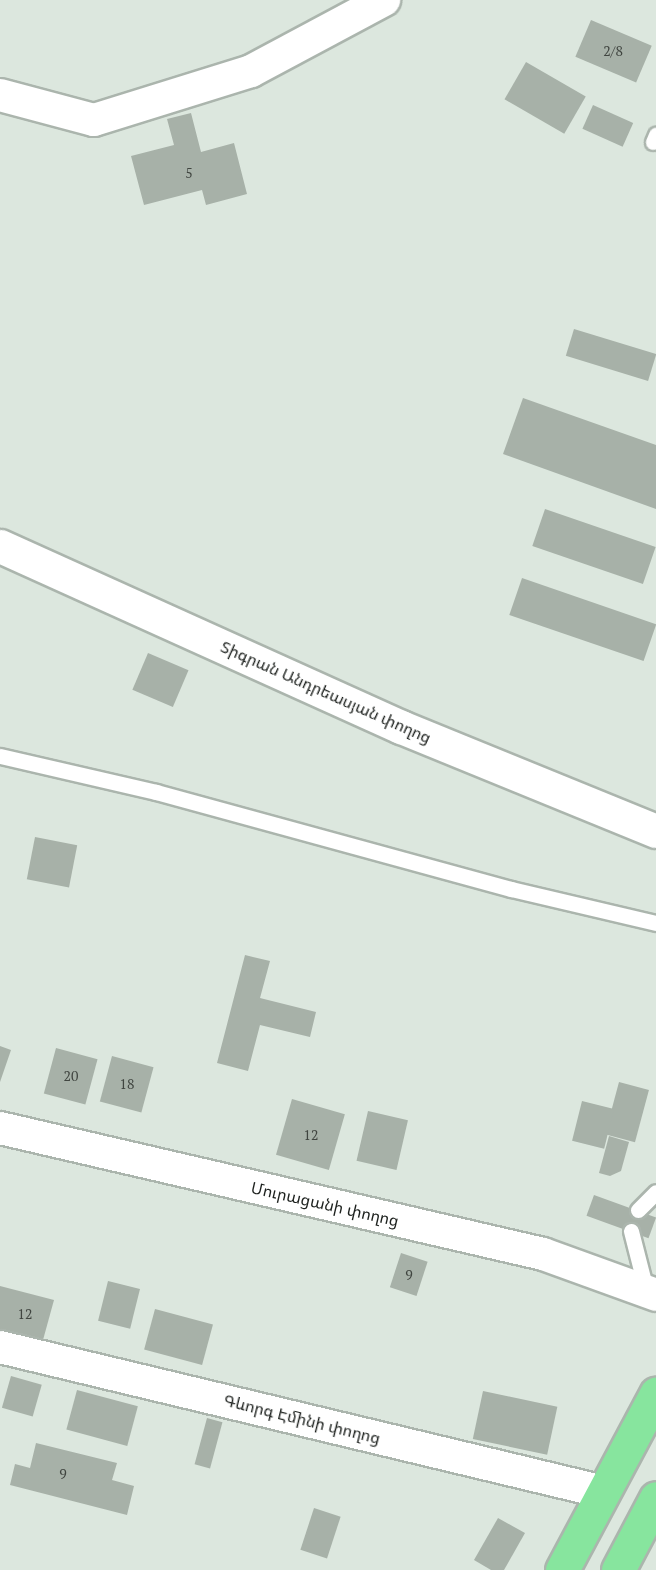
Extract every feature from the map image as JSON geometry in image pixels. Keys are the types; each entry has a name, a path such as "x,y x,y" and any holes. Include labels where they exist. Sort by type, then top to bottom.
{"highway":[{"path":"562,1570 656,1394"},
{"path":"618,1570 656,1498"}],"main road":[{"name":"Տիգրան Անդրեասյան փողոց","path":"0,546 401,727 656,831"}],"street":[{"path":"0,95 94,120 251,71 384,0"},
{"name":"Մուրացանի փողոց","path":"0,1128 543,1254 651,1293"},
{"name":"Գևորգ Էմինի փողոց","path":"0,1347 604,1492"}],"lane":[{"path":"0,756 156,792 511,889 656,923"},
{"path":"638,1210 656,1192"},
{"path":"631,1231 651,1293"}],"building":[{"path":"591,20 652,46 636,83 575,57"},
{"path":"526,62 586,96 564,134 504,99"},
{"path":"593,105 633,123 623,147 582,129"},
{"path":"191,113 201,152 234,143 247,194 206,205 202,190 144,205 131,156 174,145 167,119"},
{"path":"574,329 656,354 648,381 566,356"},
{"path":"523,398 656,445 656,509 503,454"},
{"path":"545,509 656,547 643,584 532,546"},
{"path":"522,578 656,624 644,661 509,615"},
{"path":"148,653 189,670 173,707 132,690"},
{"path":"35,837 77,845 69,887 27,879"},
{"path":"245,955 270,961 260,998 316,1012 310,1037 260,1025 248,1071 217,1063"},
{"path":"0,1046 11,1050 0,1082"},
{"path":"56,1048 98,1059 85,1105 44,1093"},
{"path":"112,1056 154,1067 141,1113 100,1101"},
{"path":"619,1082 649,1090 635,1142 605,1134"},
{"path":"292,1099 345,1114 329,1170 276,1155"},
{"path":"582,1101 614,1109 604,1149 572,1141"},
{"path":"368,1111 408,1120 396,1170 357,1161"},
{"path":"609,1136 629,1142 621,1171 610,1176 599,1173"},
{"path":"594,1195 656,1218 648,1238 586,1216"},
{"path":"401,1253 428,1262 417,1296 390,1287"},
{"path":"108,1281 140,1289 130,1329 98,1321"},
{"path":"0,1286 54,1300 43,1340 0,1329"},
{"path":"155,1309 213,1325 202,1365 144,1350"},
{"path":"11,1376 42,1385 33,1417 2,1408"},
{"path":"77,1390 138,1406 127,1446 66,1430"},
{"path":"483,1391 557,1407 547,1455 473,1439"},
{"path":"207,1418 222,1422 210,1469 195,1464"},
{"path":"36,1443 117,1463 112,1480 134,1486 127,1515 10,1485 15,1464 30,1468"},
{"path":"314,1508 341,1517 327,1558 300,1550"},
{"path":"498,1518 525,1533 504,1570 491,1570 474,1560"}]}
